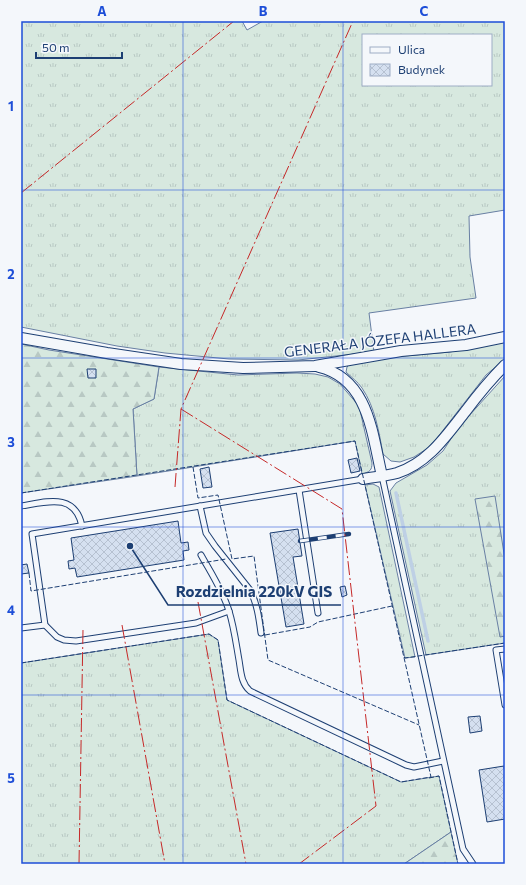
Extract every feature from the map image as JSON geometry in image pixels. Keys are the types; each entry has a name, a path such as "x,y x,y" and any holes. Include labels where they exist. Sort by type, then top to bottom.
{"street":[{"name":"GENERAŁA JÓZEFA HALLERA","path":"21,338 107,353 190,365 243,368 315,366 401,351 466,345 505,337"},
{"path":"363,479 397,473 424,458 437,447 483,389 505,365"},
{"path":"315,366 337,373 358,393 366,408 382,476"}],"lane":[{"path":"382,476 463,849 473,864"},
{"path":"229,611 196,623 76,641 64,640 57,637 45,625 32,534 363,479"},
{"path":"299,490 318,613"},
{"path":"21,506 50,501 62,502 74,508 80,516 82,526"},
{"path":"200,506 206,533 254,597 261,633"},
{"path":"201,555 216,582 229,611 242,678 246,687 250,691 414,767 443,761"},
{"path":"21,628 45,625"},
{"path":"505,649 496,650 505,705"}],"green space":[{"path":"21,21 242,21 247,30 263,21 505,21 505,210 469,216 470,257 476,298 369,313 374,352 298,360 229,359 165,353 117,346 21,327"},
{"path":"505,341 505,359 486,375 428,448 414,457 400,462 391,461 383,454 376,420 370,403 360,386 346,372 347,367 351,363 383,358 450,352"},
{"path":"21,344 49,350 159,367 154,399 133,409 137,476 21,493"},
{"path":"159,367 238,375 297,373 315,374 328,377 340,384 359,406 372,467 369,471 362,474 355,441 137,476 133,409 154,399"},
{"path":"505,376 505,643 426,655 390,491 396,483 427,465 443,451 458,428"},
{"path":"373,484 379,487 415,657 405,658 365,485"},
{"path":"495,496 505,560 505,636 500,637 475,499"},
{"path":"209,634 218,640 227,700 401,782 439,776 451,832 404,864 21,864 21,663"},
{"path":"451,832 458,864 404,864"}],"building":[{"path":"87,369 96,369 96,378 88,378"},
{"path":"357,458 360,471 351,473 348,460"},
{"path":"209,467 212,487 203,488 200,469"},
{"path":"178,521 181,543 188,542 189,550 183,551 184,560 77,577 75,568 69,569 68,561 74,560 71,538"},
{"path":"298,529 302,556 293,557 304,624 286,627 270,533"},
{"path":"27,564 29,573 21,574 21,565"},
{"path":"345,586 347,595 342,597 340,587"},
{"path":"480,716 482,731 470,733 468,717"},
{"path":"504,766 505,819 487,822 479,770"}],"waterway":[{"path":"396,493 428,641"}],"railway":[{"path":"300,541 349,534"}],"fence":[{"path":"21,493 355,441 431,777 401,782 227,700 218,640 209,634 21,663"},
{"path":"193,467 198,498 218,495 232,559 254,556 268,660 419,725"},
{"path":"29,573 31,591 226,559"},
{"path":"265,635 310,627 318,622 392,606"},
{"path":"404,657 505,643"},
{"path":"429,778 439,776 458,864"}],"power":[{"path":"21,193 234,21"},
{"path":"175,487 181,409 353,21"},
{"path":"181,409 342,509 376,806 299,864"},
{"path":"198,602 246,864"},
{"path":"122,625 165,864"},
{"path":"79,864 83,630"}],"place":[{"name":"Rozdzielnia 220kV GIS","path":"130,546"}]}
